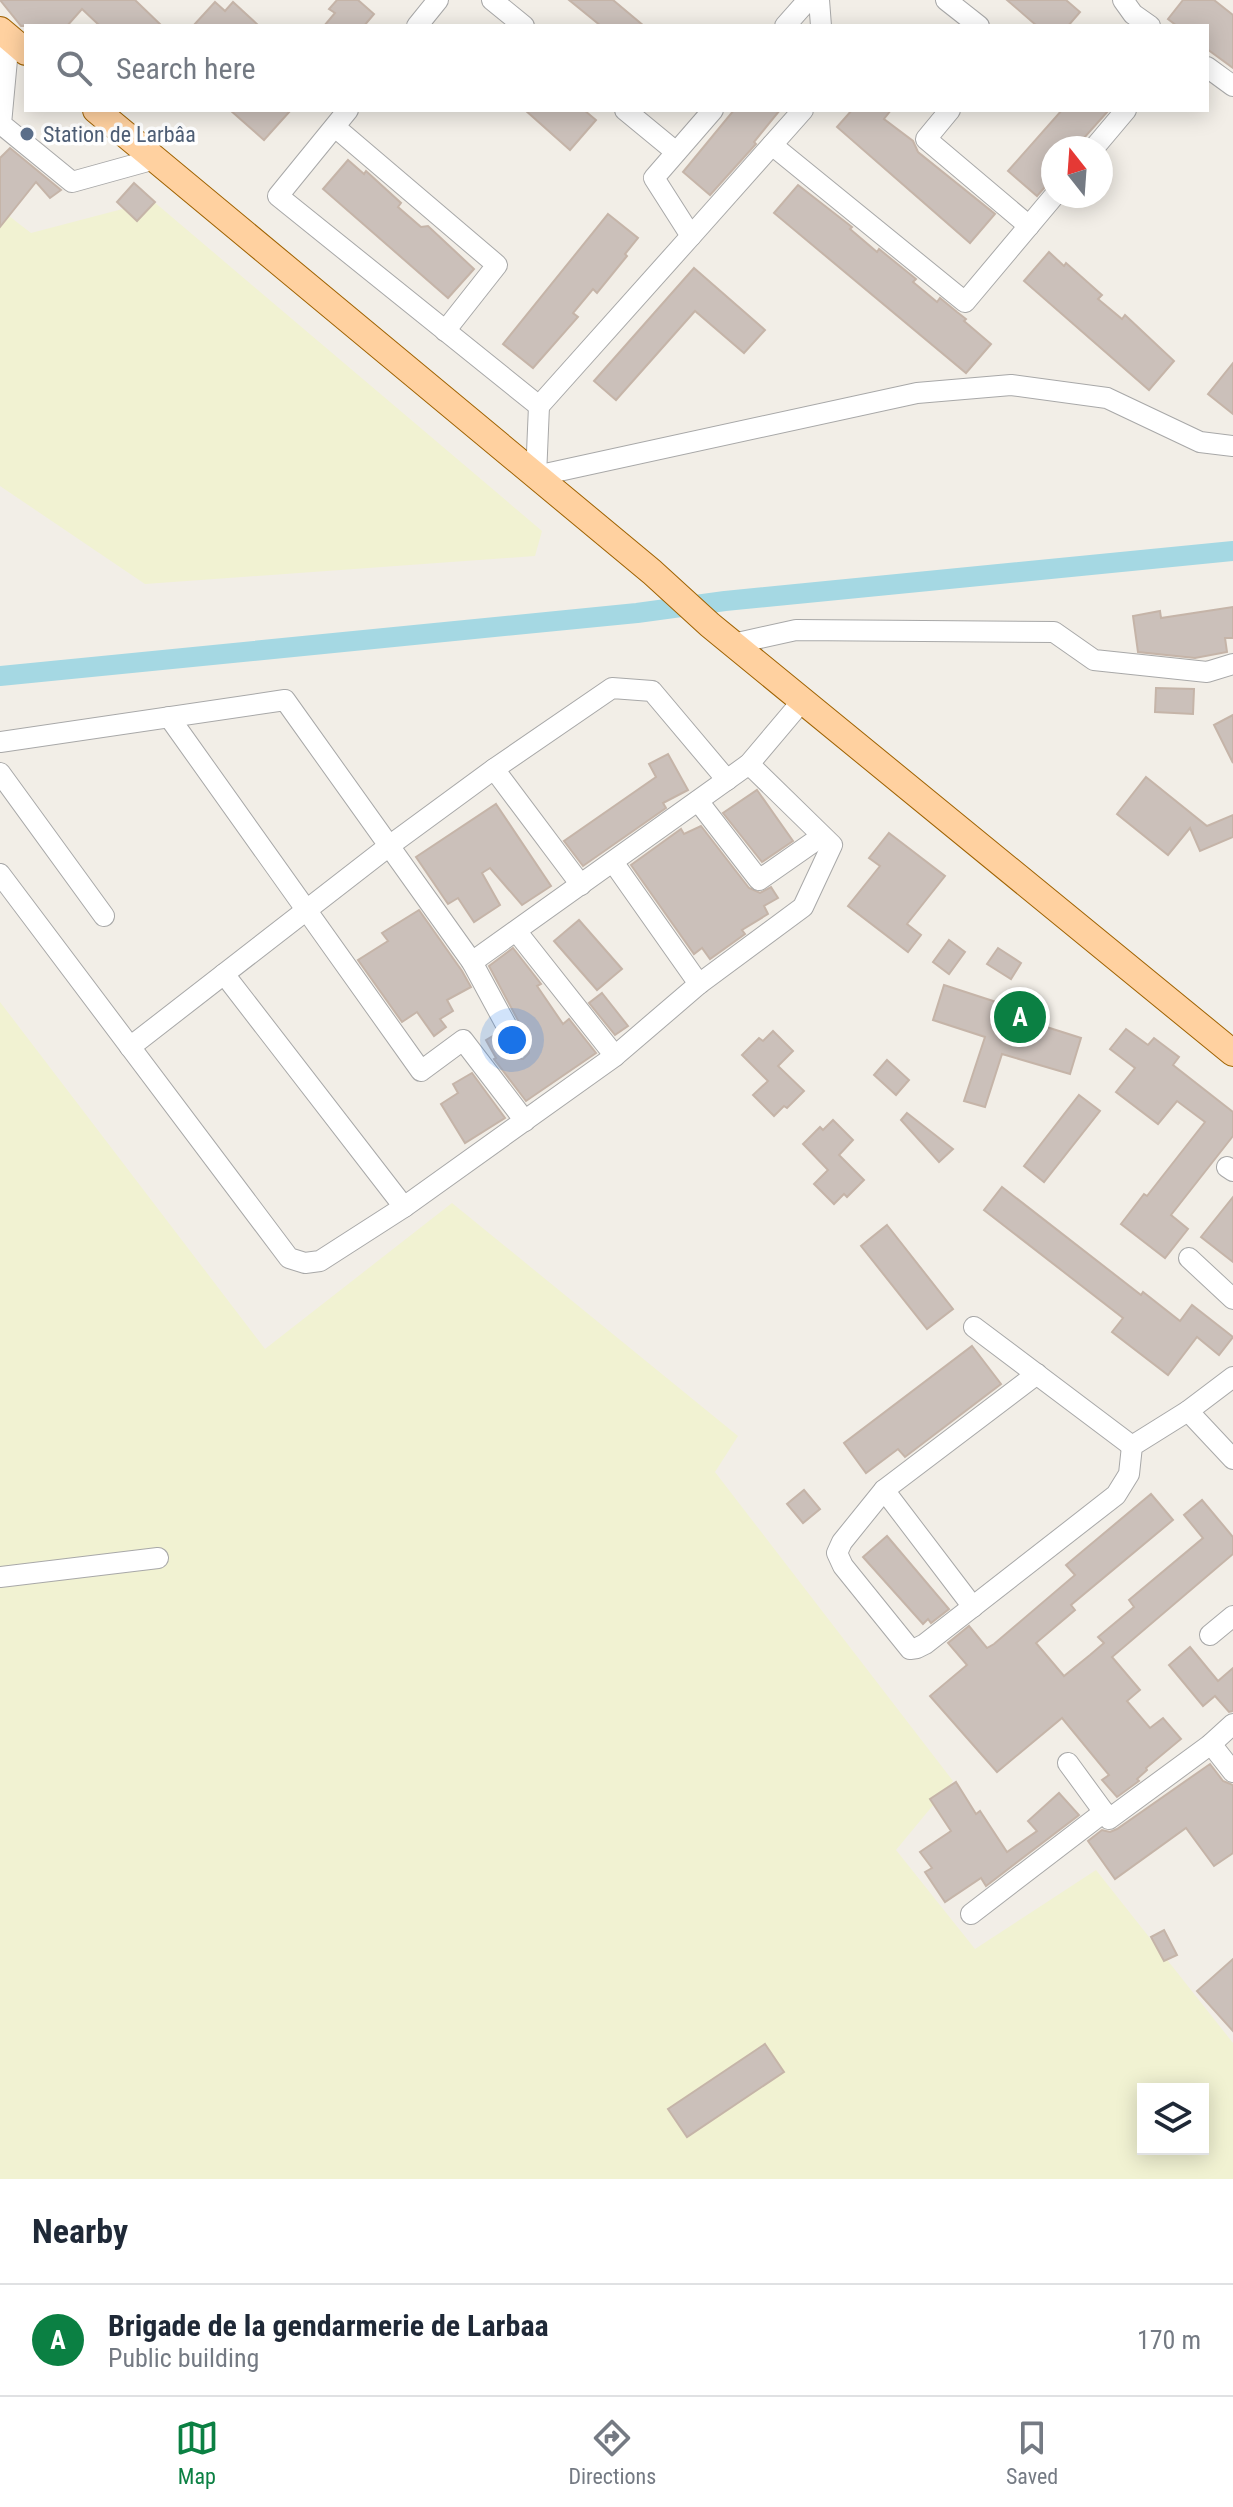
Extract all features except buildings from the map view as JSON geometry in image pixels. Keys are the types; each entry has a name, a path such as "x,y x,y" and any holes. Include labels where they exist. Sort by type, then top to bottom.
{"main road":[{"path":"98,112 652,572 710,625 1233,1053"}],"street":[{"path":"419,24 438,0"},
{"path":"492,0 522,24"},
{"path":"787,24 808,0"},
{"path":"819,0 821,24"},
{"path":"946,0 976,24"},
{"path":"1123,0 1133,14 1147,24"},
{"path":"12,40 1,124 72,182 155,159"},
{"path":"1209,68 1233,86"},
{"path":"346,112 278,196 539,406"},
{"path":"627,112 676,152"},
{"path":"691,236 654,178 711,112"},
{"path":"801,112 539,406 536,476 917,393 1011,385 1107,398 1200,442 1233,446"},
{"path":"948,112 926,139 1029,226"},
{"path":"1104,136 1124,112"},
{"path":"335,127 497,265 445,331"},
{"path":"772,145 965,302 1044,208"},
{"path":"733,644 796,630 1054,632 1094,660 1207,672 1233,664"},
{"path":"130,1047 389,846 612,688 652,691 727,780"},
{"path":"0,742 285,700 472,962 518,1047"},
{"path":"472,962 749,764 803,700"},
{"path":"169,717 421,1071 463,1040 525,1121"},
{"path":"0,874 289,1258 305,1263 320,1261 404,1207 615,1056 699,984 803,907 832,845 749,764"},
{"path":"494,769 581,885"},
{"path":"0,773 104,916"},
{"path":"698,801 759,880 822,836"},
{"path":"613,862 699,984"},
{"path":"517,932 615,1056"},
{"path":"224,974 404,1207"},
{"path":"1189,1258 1233,1299"},
{"path":"974,1327 1132,1446"},
{"path":"1037,1374 884,1490 842,1542 837,1553 843,1566 910,1649 925,1644 1116,1495 1129,1474 1132,1446"},
{"path":"1132,1446 1188,1411 1233,1377"},
{"path":"1188,1411 1233,1459"},
{"path":"884,1490 973,1607"},
{"path":"0,1577 158,1558"},
{"path":"1210,1635 1233,1616"},
{"path":"1068,1763 1109,1819 1211,1744 1233,1724"},
{"path":"1211,1744 1233,1772"},
{"path":"971,1914 1104,1812"}],"green space":[{"path":"153,201 542,531 535,556 145,584 0,486 0,209 31,233"},
{"path":"0,1002 265,1349 452,1203 738,1436 715,1472 953,1781 896,1850 975,1949 1096,1870 1233,2043 1233,2179 0,2179"}],"waterway":[{"path":"0,676 1233,551"}],"place":[{"name":"Station de Larbâa","path":"27,134"},
{"name":"Brigade de la gendarmerie de Larbaa","path":"1020,1017"}]}
